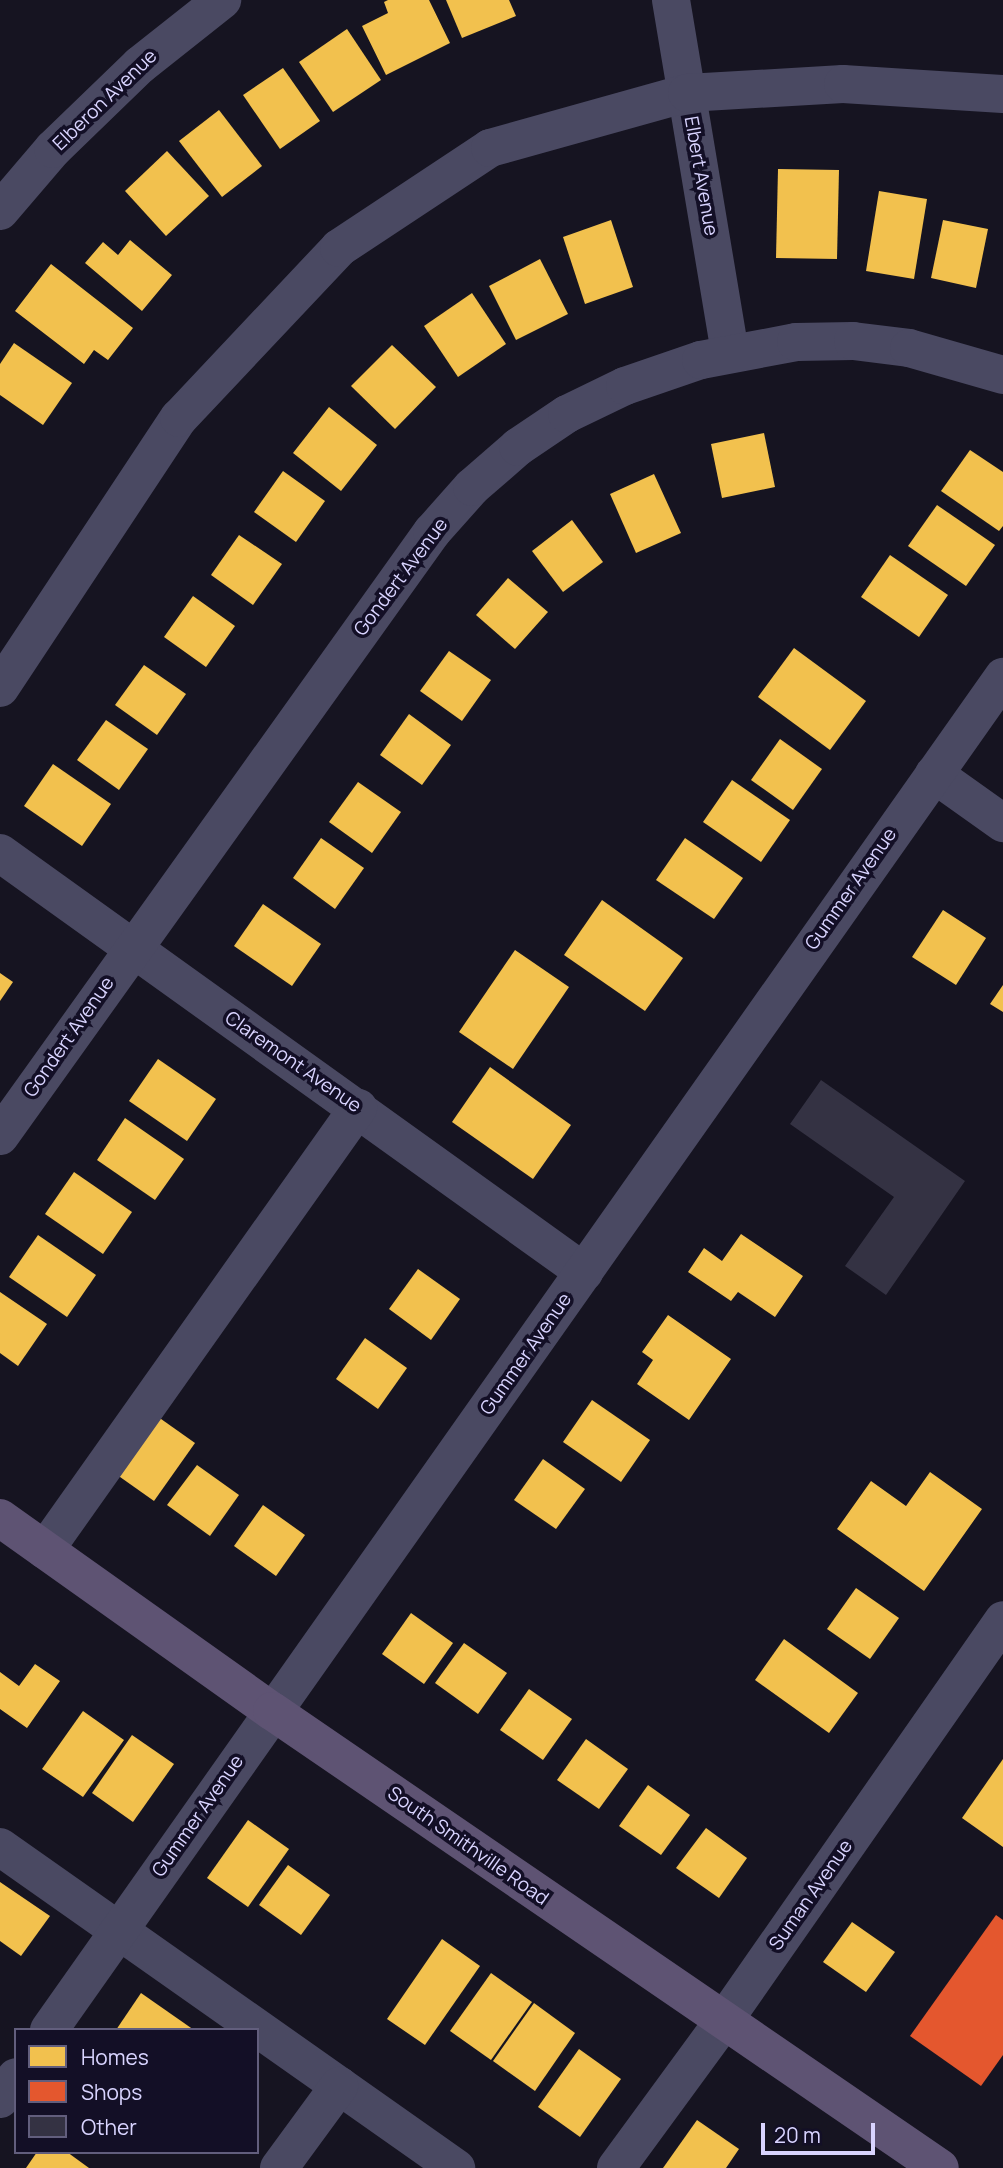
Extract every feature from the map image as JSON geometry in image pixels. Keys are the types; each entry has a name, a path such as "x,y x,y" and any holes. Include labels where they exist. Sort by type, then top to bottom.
{"main road":[{"name":"South Smithville Road","path":"0,1518 272,1711 940,2168"}],"street":[{"name":"Elberon Avenue","path":"0,211 53,149 140,65 222,0"},
{"name":"Elbert Avenue","path":"671,0 730,353"},
{"path":"0,688 179,418 340,248 491,148 687,93 843,84 1003,94"},
{"name":"Gondert Avenue","path":"0,1136 432,532 472,487 519,447 567,414 625,386 730,353 796,342 853,341 909,348 1003,375"},
{"name":"Gummer Avenue","path":"50,2028 1003,677"},
{"path":"934,774 1003,823"},
{"name":"Claremont Avenue","path":"0,853 584,1272"},
{"path":"45,1550 358,1108"},
{"name":"Suman Avenue","path":"616,2168 723,2022 1003,1620"},
{"path":"0,1847 256,2028"},
{"path":"259,2030 456,2168"},
{"path":"0,2099 14,2080"},
{"path":"279,2168 339,2086"}],"building: Homes":[{"path":"429,0 450,43 386,75 362,26 388,13 384,2"},
{"path":"446,0 509,0 516,16 462,38"},
{"path":"347,29 381,80 333,112 299,62"},
{"path":"283,68 320,121 280,149 243,95"},
{"path":"219,110 262,166 222,197 179,141"},
{"path":"167,151 209,196 166,236 125,191"},
{"path":"778,169 839,170 837,259 776,258"},
{"path":"879,191 927,199 914,279 866,271"},
{"path":"611,220 633,287 585,304 563,237"},
{"path":"943,220 988,229 976,288 931,278"},
{"path":"130,240 172,275 142,311 85,263 103,242 118,255"},
{"path":"540,259 568,314 516,340 489,286"},
{"path":"51,264 133,328 108,360 94,350 84,364 15,311"},
{"path":"472,293 506,344 458,377 424,326"},
{"path":"14,343 72,383 43,425 0,395 0,364"},
{"path":"392,345 436,387 395,429 351,386"},
{"path":"329,407 377,445 341,491 293,453"},
{"path":"764,433 775,487 722,498 711,444"},
{"path":"970,450 1003,472 1003,526 999,531 941,491"},
{"path":"283,471 325,501 296,542 254,512"},
{"path":"654,474 681,533 636,553 610,494"},
{"path":"937,505 995,545 966,586 908,546"},
{"path":"572,520 603,562 563,592 532,551"},
{"path":"239,535 282,564 253,605 211,575"},
{"path":"890,555 948,595 919,637 861,597"},
{"path":"508,578 548,612 515,649 476,615"},
{"path":"193,596 235,626 206,667 164,637"},
{"path":"794,648 866,701 830,750 758,697"},
{"path":"449,651 491,680 462,721 420,691"},
{"path":"144,665 186,694 157,735 115,705"},
{"path":"409,714 451,745 422,785 380,755"},
{"path":"106,720 148,749 119,790 77,760"},
{"path":"780,739 822,769 793,810 751,780"},
{"path":"53,764 111,804 82,846 24,806"},
{"path":"732,780 790,820 761,862 703,822"},
{"path":"358,782 401,812 372,853 329,822"},
{"path":"321,838 364,868 335,909 293,878"},
{"path":"685,838 743,878 714,919 656,880"},
{"path":"602,900 683,958 645,1011 564,955"},
{"path":"263,904 321,944 292,986 234,946"},
{"path":"943,910 986,938 956,985 912,957"},
{"path":"515,950 569,987 513,1069 459,1032"},
{"path":"0,973 13,982 0,1001"},
{"path":"1003,985 1003,1012 990,1004"},
{"path":"158,1059 216,1099 187,1141 129,1101"},
{"path":"490,1067 571,1125 533,1179 452,1122"},
{"path":"125,1118 184,1159 155,1200 97,1160"},
{"path":"74,1172 132,1212 103,1254 45,1214"},
{"path":"741,1234 803,1276 775,1317 738,1292 731,1301 688,1272 704,1248 722,1261"},
{"path":"38,1235 96,1275 67,1317 9,1277"},
{"path":"418,1269 460,1299 431,1340 389,1309"},
{"path":"0,1292 47,1324 18,1366 0,1353"},
{"path":"668,1315 731,1359 689,1420 637,1384 653,1360 642,1352"},
{"path":"365,1338 407,1368 378,1409 336,1379"},
{"path":"592,1400 650,1440 621,1482 563,1442"},
{"path":"154,1414 195,1443 154,1501 113,1472"},
{"path":"543,1459 585,1489 556,1529 514,1500"},
{"path":"197,1465 239,1495 210,1536 167,1505"},
{"path":"930,1472 982,1509 924,1591 837,1529 871,1481 906,1506"},
{"path":"263,1505 305,1535 276,1576 234,1546"},
{"path":"856,1588 899,1618 870,1659 827,1629"},
{"path":"411,1613 453,1643 424,1684 382,1654"},
{"path":"784,1639 858,1693 829,1733 755,1680"},
{"path":"464,1643 507,1673 478,1714 435,1683"},
{"path":"35,1664 60,1681 27,1728 0,1709 0,1672 19,1686"},
{"path":"529,1689 572,1719 543,1760 500,1730"},
{"path":"83,1711 124,1740 83,1797 42,1769"},
{"path":"132,1735 174,1764 133,1822 92,1793"},
{"path":"586,1739 628,1769 599,1809 557,1780"},
{"path":"1003,1759 1003,1847 962,1818"},
{"path":"648,1785 690,1815 661,1855 619,1826"},
{"path":"248,1820 289,1849 248,1907 207,1878"},
{"path":"706,1828 747,1858 719,1898 676,1868"},
{"path":"288,1865 330,1895 301,1935 259,1905"},
{"path":"0,1882 50,1916 21,1956 0,1941"},
{"path":"852,1922 895,1952 866,1992 823,1962"},
{"path":"442,1939 480,1966 425,2045 387,2019"},
{"path":"491,1973 532,2002 491,2060 450,2031"},
{"path":"141,1993 191,2028 117,2028"},
{"path":"534,2003 575,2033 535,2091 493,2061"},
{"path":"579,2049 621,2079 580,2137 538,2107"},
{"path":"697,2120 739,2149 726,2168 663,2168"},
{"path":"36,2154 70,2154 89,2168 26,2168"}],"building: Shops":[{"path":"996,1915 1003,1920 1003,2055 981,2086 910,2036"}],"building: Other":[{"path":"821,1080 965,1181 886,1295 845,1266 894,1197 790,1124"}]}
